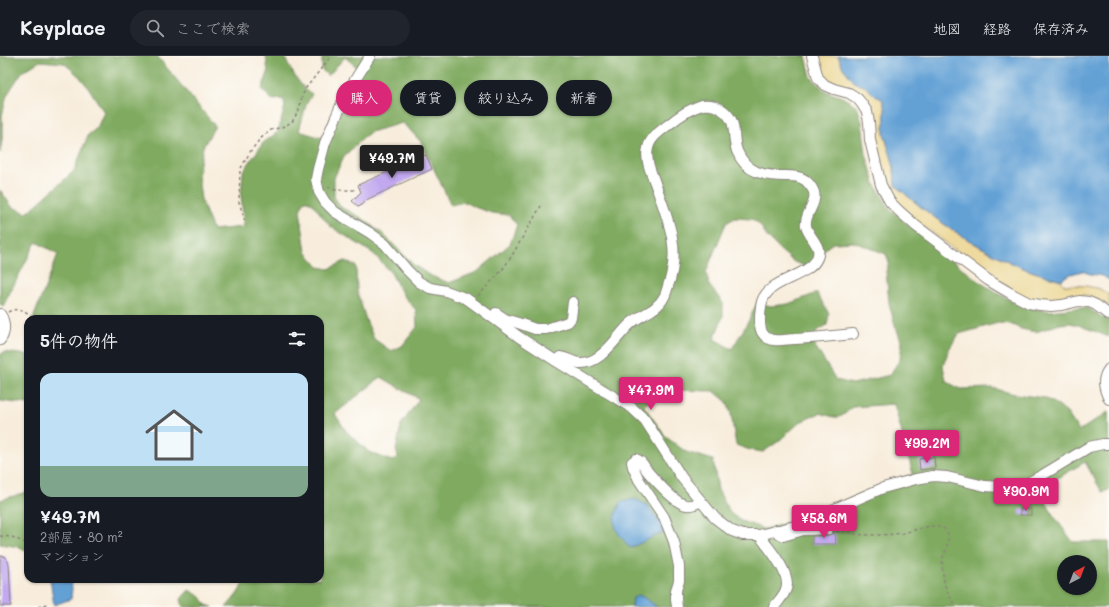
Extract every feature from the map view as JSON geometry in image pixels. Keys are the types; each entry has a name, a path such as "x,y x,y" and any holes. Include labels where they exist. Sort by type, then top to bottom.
{"street":[{"path":"370,56 345,96 325,143 316,179 319,192 325,202 334,212 370,233 385,244 419,282 430,288 446,291 467,299 519,337 632,408 645,420 678,472 701,501 715,518 732,531 743,535 759,535 794,526 883,488 933,476 947,477 986,486 1001,488 1015,487 1026,484 1041,476 1089,447 1109,444"},
{"path":"812,56 818,78 825,85 834,89 849,92 857,98 867,112 870,140 881,185 890,202 916,226 988,280 1029,302 1051,306 1079,301 1089,302 1096,305 1109,316"},
{"path":"556,361 560,357 567,358 576,363 589,363 597,359 632,323 642,315 656,308 664,298 672,273 674,244 668,220 647,162 648,148 652,139 685,112 704,105 713,105 723,110 732,121 735,146 740,158 748,167 759,173 773,176 800,177 808,182 814,190 815,198 806,218 806,225 808,232 819,252 817,259 812,265 803,271 780,282 764,296 761,306 760,326 764,335 772,340 853,334"},
{"path":"471,302 481,302 505,319 535,329 546,329 568,322 572,318 573,302"},
{"path":"0,340 3,336 4,324 1,315"},
{"path":"1109,369 1104,380 1104,386 1109,399"},
{"path":"677,607 676,590 679,580 679,566 674,542 664,517 639,480 632,462 636,459 640,460 648,472 661,486 676,500 684,505 695,505 701,501"},
{"path":"777,530 779,534 783,536 803,530 828,529"},
{"path":"759,535 777,559 785,574 787,587 785,593 774,607"}],"path":[{"path":"245,222 239,202 240,170 250,152 260,139 271,130 292,122 306,88 331,56"},
{"path":"327,186 335,190 357,190"},
{"path":"471,302 502,270 541,206"},
{"path":"1,315 18,309 24,310 30,315"},
{"path":"828,529 852,534 875,536 931,526 939,527 945,530 948,536 948,542 943,559 942,572 947,593 956,607"},
{"path":"0,536 12,537 24,542"},
{"path":"38,607 49,603"}],"green space":[{"path":"0,56 157,56 215,126 203,147 198,174 201,200 213,230 244,227 241,196 243,172 263,143 278,132 285,106 283,99 272,100 262,89 268,73 266,56 284,56 299,82 312,94 306,105 299,131 322,138 336,108 336,116 392,116 392,80 352,80 359,69 345,57 328,76 322,70 322,56 806,56 811,77 825,91 842,97 857,106 862,122 866,154 875,184 889,208 920,235 981,283 1020,306 1049,311 1087,308 1109,321 1109,337 1071,323 1060,324 1036,332 1021,329 1010,324 998,323 959,334 949,349 943,366 946,381 960,389 993,388 1014,394 1045,398 1067,413 1079,431 1108,412 1109,490 1102,492 1085,462 1039,489 1053,515 1073,542 1109,542 1109,607 657,607 648,600 633,598 632,607 226,607 240,590 243,583 324,583 324,315 35,315 58,254 36,242 3,306 0,304 0,190 12,207 27,213 74,171 88,135 97,128 104,112 88,87 79,76 64,63 40,61 22,72 7,95 2,116 2,140 0,153","holes":["402,123 421,142 451,205 464,202 492,213 509,215 517,225 510,244 477,272 449,283 429,275 414,265 383,234 362,218 342,208 334,197 334,178 344,156 370,132","305,200 312,203 330,226 374,254 391,273 403,295 416,310 417,327 402,346 391,351 374,339 357,291 356,266 345,261 329,269 319,267 306,252 300,210","735,218 752,219 760,225 767,237 779,249 794,262 805,266 812,272 818,268 823,260 823,252 833,243 854,242 886,254 889,262 886,271 889,303 902,343 900,359 890,375 853,384 836,380 815,346 816,332 827,325 829,314 817,293 788,304 771,306 757,303 732,349 714,339 723,316 723,303 709,285 706,272 726,223","381,377 419,399 401,425 396,450 398,457 392,461 369,452 346,431 335,414","665,390 714,391 727,402 731,414 736,445 750,450 763,452 779,441 800,422 820,413 838,417 844,415 852,407 894,404 913,474 795,521 764,529 741,521 730,513 718,490 713,460 686,452 666,437 644,406 656,394"]},
{"path":"4,352 24,354 24,404 0,401 0,355"},
{"path":"24,493 24,550 20,547 0,544 0,500"},
{"path":"189,590 201,597 206,605 213,607 183,607 181,599"}],"sand":[{"path":"816,56 838,56 843,68 855,82 866,87 875,96 882,99 885,109 884,133 894,168 895,185 908,197 965,238 1018,266 1061,280 1064,285 1086,286 1100,289 1109,295 1109,309 1092,297 1083,295 1054,303 1036,302 1018,294 988,274 919,223 893,199 887,186 875,145 872,110 863,97 855,90 833,84 826,79 820,70"}],"water":[{"path":"838,56 1109,56 1109,280 1103,276 1082,271 1068,275 1061,280 1036,273 980,247 950,228 908,197 895,185 894,168 884,133 885,109 882,99 875,96 866,87 855,83 843,68"},
{"path":"635,499 647,505 662,525 664,532 630,548 615,527 615,517 621,502"},
{"path":"51,583 71,583 71,599 54,605"},
{"path":"639,595 657,607 632,607 633,598"}],"building":[{"path":"426,155 432,169 368,199 359,207 352,201 361,192 358,185"},
{"path":"934,457 935,468 920,470 919,459"},
{"path":"1020,509 1031,509 1031,515 1020,515"},
{"path":"835,533 836,544 812,544 812,536 828,535"},
{"path":"0,556 5,556 9,564 11,606 0,606"}]}
